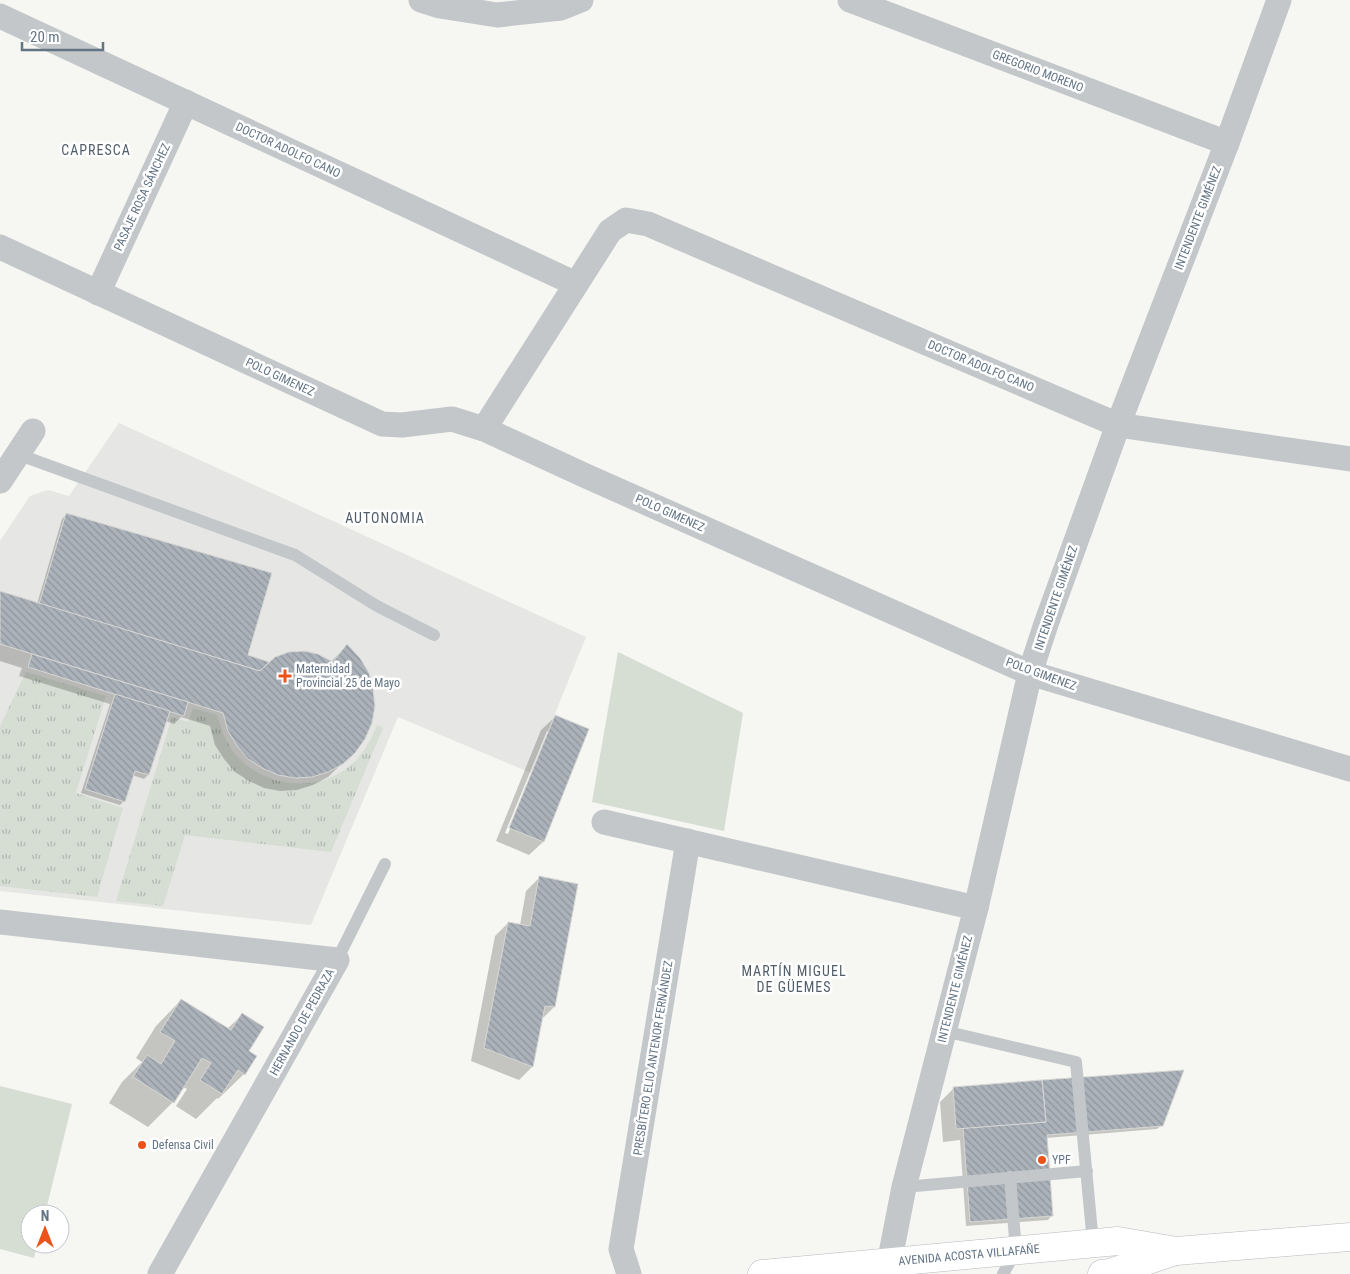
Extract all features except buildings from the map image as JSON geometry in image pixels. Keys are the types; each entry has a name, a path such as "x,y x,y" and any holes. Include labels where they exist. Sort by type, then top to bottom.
{"main road":[{"name":"AVENIDA ACOSTA VILLAFAÑE","path":"1102,1274 1176,1251 1350,1237"},
{"name":"AVENIDA ACOSTA VILLAFAÑE","path":"762,1274 1009,1262 1093,1243 1118,1241 1176,1251"}],"street":[{"path":"421,0 440,6 498,14 561,8 581,0"},
{"name":"GREGORIO MORENO","path":"850,0 1227,143"},
{"name":"INTENDENTE GIMÉNEZ","path":"888,1268 904,1187 976,908 1030,673 1118,425 1227,143 1279,0"},
{"name":"DOCTOR ADOLFO CANO","path":"0,16 576,284 610,231 626,220 648,224 1118,425 1350,460"},
{"name":"PASAJE ROSA SÁNCHEZ","path":"98,292 186,102"},
{"name":"POLO GIMENEZ","path":"0,247 382,424 402,425 452,420 484,429 1030,673 1350,769"},
{"path":"484,429 576,284"},
{"path":"0,481 33,431"},
{"path":"604,822 976,908"},
{"name":"PRESBÍTERO ELIO ANTENOR FERNÁNDEZ","path":"629,1274 621,1250 688,840"},
{"name":"HERNANDO DE PEDRAZA","path":"0,922 337,960 160,1274"}],"lane":[{"path":"17,454 295,555 377,606 434,635"},
{"path":"337,960 385,864"},
{"path":"944,1031 1076,1062 1093,1243"},
{"path":"904,1187 1087,1170"},
{"path":"1009,1262 1010,1177"}],"shaded area":[{"name":"Maternidad Provincial 25 de Mayo","path":"119,423 586,637 531,773 398,717 311,925 0,891 0,541 30,496 48,490 69,496"}],"green space":[{"path":"618,652 743,713 724,831 592,802"},
{"path":"26,672 106,696 76,793 123,808 97,897 0,886 0,726"},
{"path":"193,708 217,715 227,742 243,762 270,778 286,782 318,782 333,776 347,768 357,759 377,725 383,728 331,852 185,835 163,906 116,901 172,717 188,722"},
{"path":"0,1086 72,1104 47,1204 20,1204 20,1254 35,1254 34,1258 0,1249"}],"place":[{"name":"Maternidad Provincial 25 de Mayo","path":"285,676"},
{"name":"Defensa Civil","path":"142,1145"},
{"name":"YPF","path":"1042,1160"}],"district":[{"name":"CAPRESCA","path":"96,150"},
{"name":"AUTONOMIA","path":"385,518"},
{"name":"MARTÍN MIGUEL DE GÜEMES","path":"794,980"}]}
